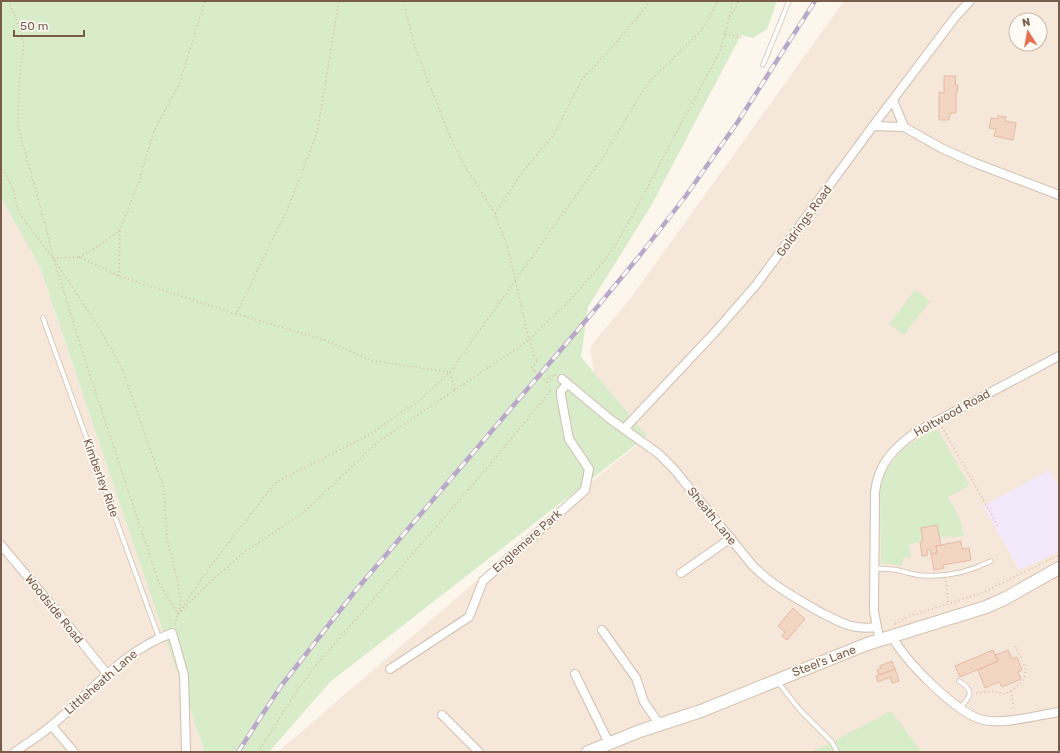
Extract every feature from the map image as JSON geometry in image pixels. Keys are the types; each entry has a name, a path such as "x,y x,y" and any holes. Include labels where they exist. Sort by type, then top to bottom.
{"street":[{"name":"Goldrings Road","path":"624,429 716,331 756,285 873,126 956,16 970,1"},
{"path":"893,100 904,127"},
{"path":"873,126 904,127 943,149 1059,196"},
{"name":"Holtwood Road","path":"1059,356 916,432 891,454 883,465 876,480 874,568 874,611 876,628 889,633 896,644 918,669 940,692 960,709 971,716 996,722 1059,712"},
{"name":"Sheath Lane","path":"563,381 624,429 659,454 673,468 762,575 807,604 836,620 851,626 876,628"},
{"name":"Englemere Park","path":"390,669 469,617 483,581 585,490 589,469 570,439 561,396 563,381"},
{"path":"681,573 731,538"},
{"name":"Woodside Road","path":"1,545 107,674"},
{"name":"Steel's Lane","path":"588,752 701,711 889,633 986,607 1006,598 1059,568"},
{"path":"602,630 636,678 644,702 660,725"},
{"path":"172,633 184,675 186,752"},
{"name":"Littleheath Lane","path":"15,752 52,726 107,674 137,650 172,633"},
{"path":"575,674 610,743"},
{"path":"442,715 479,752"},
{"path":"52,726 74,752"}],"lane":[{"path":"764,65 789,1"},
{"name":"Kimberley Ride","path":"43,318 159,638"},
{"path":"874,568 896,570 918,575 940,574 977,568 991,561"},
{"path":"776,680 799,709 832,742 837,752"},
{"path":"959,681 967,686 970,693 968,699 960,709"}],"path":[{"path":"8,1 15,15 24,44 20,80 18,127 47,230 53,258 89,373 159,583 178,614"},
{"path":"119,276 120,230 138,184 154,131 180,82 204,1"},
{"path":"236,314 288,208 317,132 339,1"},
{"path":"258,752 296,692 317,664 563,381 554,374 547,382 531,368 538,360 529,340 508,248 495,214 462,161 448,132 416,50 403,1"},
{"path":"495,214 520,175 554,134 582,79 610,50 645,8 649,1"},
{"path":"178,614 212,564 276,482 369,435 421,398 450,372 604,156 648,84 701,31 718,1"},
{"path":"178,614 207,584 242,554 304,512 378,442 529,340 570,300 613,249 720,51 732,1"},
{"path":"729,18 740,1"},
{"path":"725,34 744,38"},
{"path":"1,165 13,188 18,211 53,258 97,324 123,370 164,489 167,540 178,583 181,602 172,633"},
{"path":"80,257 97,247 120,230"},
{"path":"53,258 80,257 119,276 236,314 325,340 373,361 450,372"},
{"path":"450,372 455,391"},
{"path":"938,420 956,455 999,528"},
{"path":"889,633 907,616 982,593 1059,555"},
{"path":"940,574 946,578 946,595 948,603"},
{"path":"970,693 993,692 1005,694 1022,683 1026,669 1015,645"},
{"path":"1010,691 1016,719"}],"shaded area":[{"path":"844,1 1059,1 1059,752 278,752 586,486 647,437 596,384 590,347 630,299"},
{"path":"1,198 40,267 205,752 1,752"},
{"path":"1049,470 1059,488 1059,552 1019,570 983,506"}],"green space":[{"path":"1,1 777,1 767,29 753,38 741,35 651,206 588,307 581,357 647,436 330,682 269,752 205,752 40,267 1,198"},
{"path":"915,290 930,301 904,335 889,324"},
{"path":"938,430 968,483 968,486 948,497 960,519 964,536 939,538 937,525 921,528 923,541 909,544 911,557 903,558 902,566 881,563 880,491 885,472 901,451 928,432"},
{"path":"891,711 922,752 810,752 826,745"}],"building":[{"path":"944,76 956,76 955,85 958,85 956,93 956,113 950,113 949,120 939,120 939,92 944,93"},
{"path":"998,116 1006,117 1005,121 1016,123 1013,140 994,136 996,129 989,128 991,118 998,119"},
{"path":"937,525 941,545 936,546 937,553 931,554 930,549 927,550 928,555 922,556 920,542 923,541 921,528"},
{"path":"961,541 962,549 969,548 971,560 943,565 944,568 934,570 931,554 937,553 936,546"},
{"path":"793,608 805,619 787,640 782,636 785,632 778,626"},
{"path":"993,650 998,661 960,677 955,666"},
{"path":"1008,650 1012,659 1017,657 1022,670 1018,672 1021,679 1002,687 999,682 985,688 978,670 998,661 995,655"},
{"path":"892,661 895,669 879,675 877,670 881,668 880,666"},
{"path":"895,669 899,681 892,683 890,677 878,682 876,676"}],"railway":[{"path":"238,752 281,686 356,590 588,318 641,254 685,197 739,120 815,1"}]}
